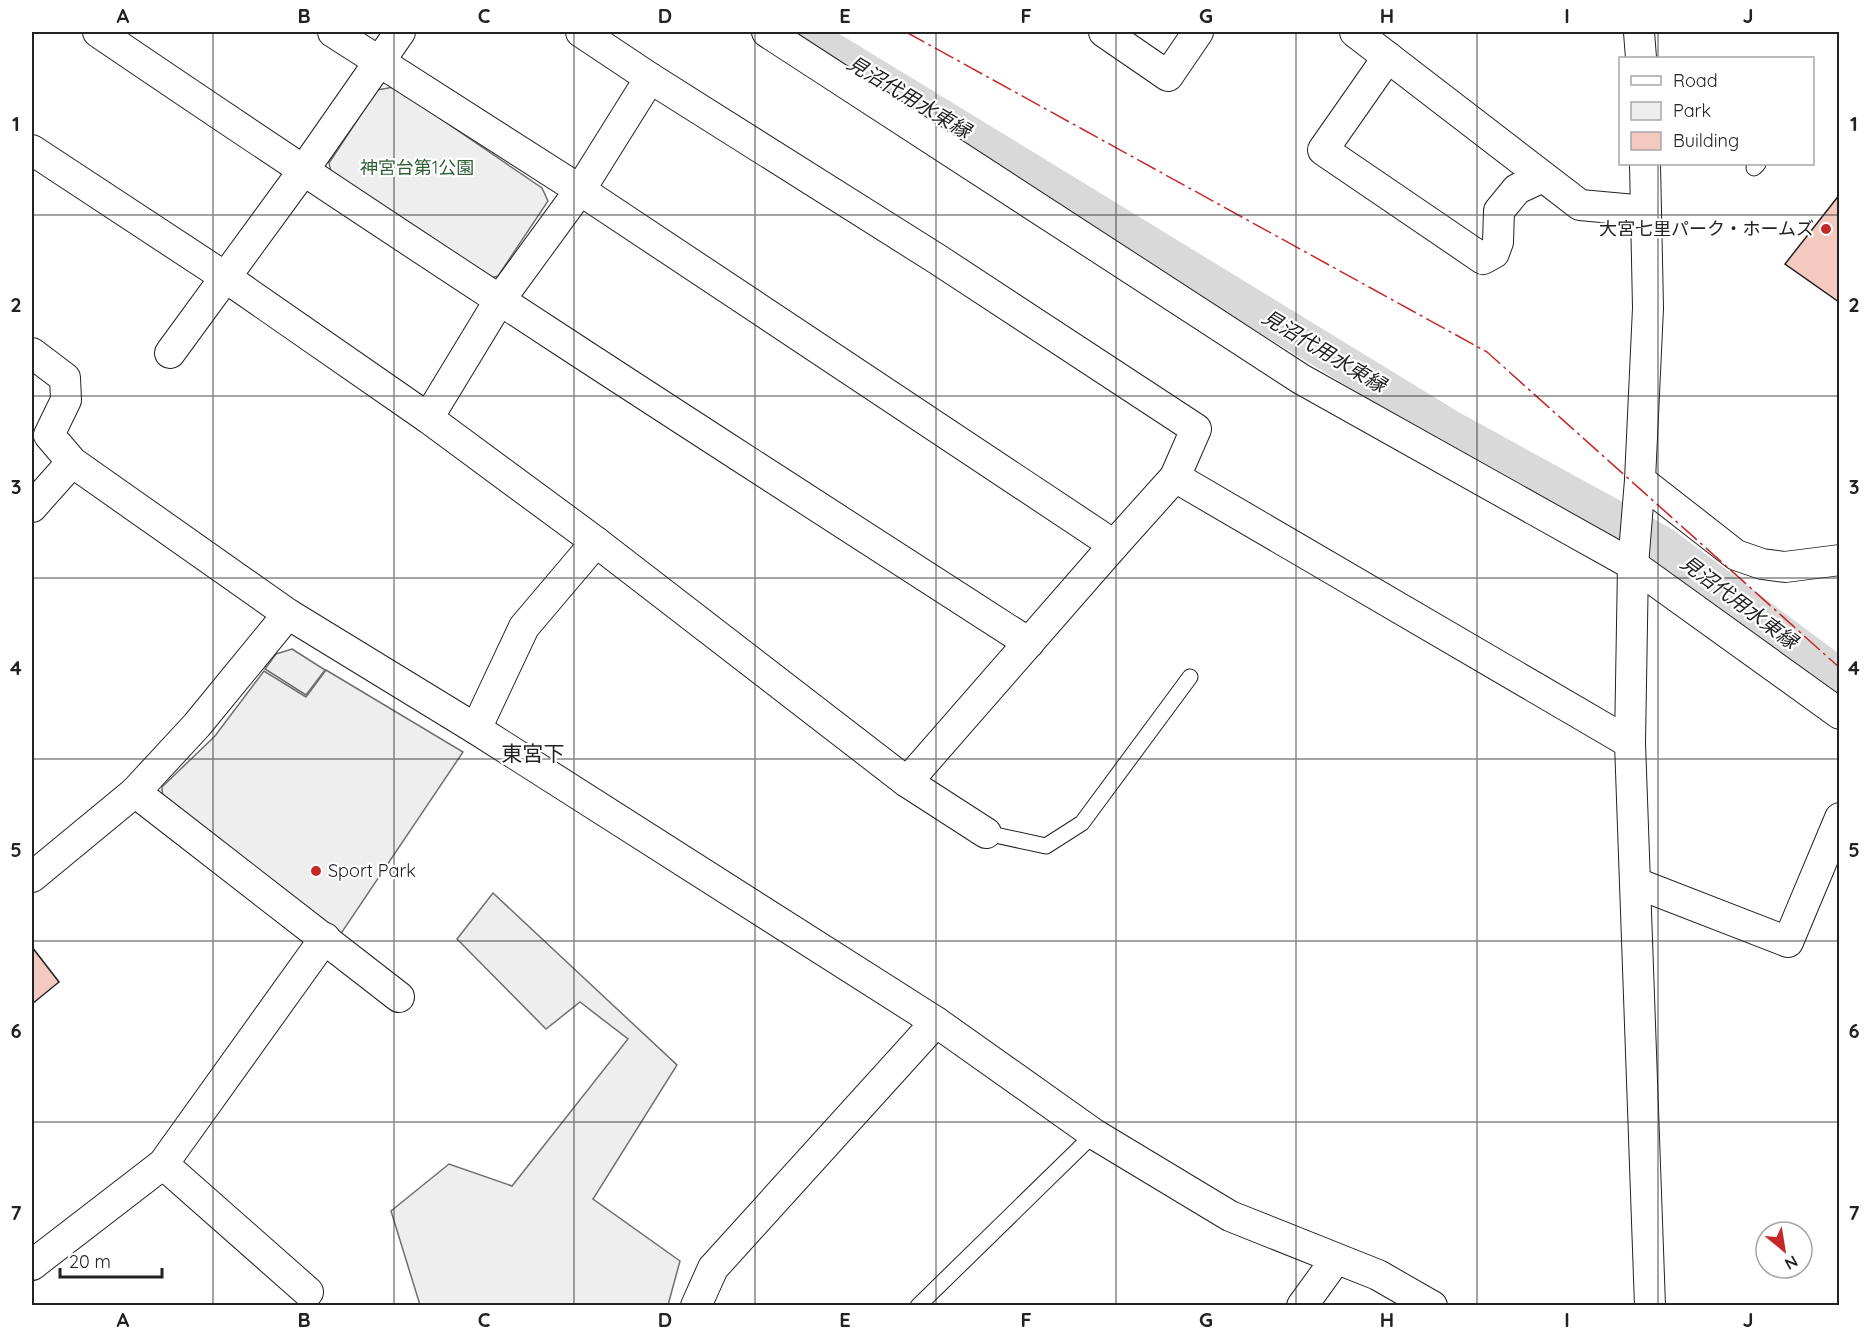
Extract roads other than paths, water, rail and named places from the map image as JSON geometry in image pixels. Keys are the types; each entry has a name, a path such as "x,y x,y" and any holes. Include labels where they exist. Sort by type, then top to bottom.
{"street":[{"path":"98,32 499,301 1029,643"},
{"path":"333,32 579,190 1114,545"},
{"path":"170,353 303,171 400,32"},
{"path":"581,32 937,259 1196,429 1175,477 907,782"},
{"path":"767,32 1302,378 1633,565 1839,714"},
{"path":"1104,32 1168,76 1198,32"},
{"path":"1354,32 1580,205 1646,211"},
{"path":"1639,32 1641,57"},
{"path":"1388,57 1323,150 1483,259 1494,253 1498,242 1499,211 1517,189 1543,177"},
{"path":"428,418 499,301 579,190 650,78"},
{"path":"32,150 225,277 428,418 596,542 907,782 986,833"},
{"path":"1645,165 1648,308 1633,565 1630,743 1650,1305"},
{"path":"32,352 65,378 66,400 49,435 72,462 288,614 476,729 936,1022 1094,1134 1230,1216 1378,1275 1432,1305"},
{"path":"32,507 72,462"},
{"path":"1175,477 1630,743"},
{"path":"1639,490 1736,555 1762,564 1785,567 1839,560"},
{"path":"476,729 524,627 596,542"},
{"path":"32,877 135,792 197,725 288,614"},
{"path":"135,792 399,998"},
{"path":"1636,883 1788,942 1839,819"},
{"path":"32,1265 163,1164 325,938"},
{"path":"696,1305 713,1268 936,1022"},
{"path":"163,1164 308,1292"},
{"path":"1302,1305 1335,1259"}],"lane":[{"path":"986,833 1047,846 1082,823 1190,678"},
{"path":"918,1305 1094,1134"}],"waterway":[{"name":"見沼代用水東縁","path":"802,32 1452,429 1662,544 1840,677"}],"place":[{"name":"大宮七里パーク・ホームズ","path":"1826,229"},
{"name":"Sport Park","path":"316,871"}],"district":[{"name":"東宮下","path":"533,754"}],"park label":[{"name":"神宮台第1公園","path":"417,168"}]}
